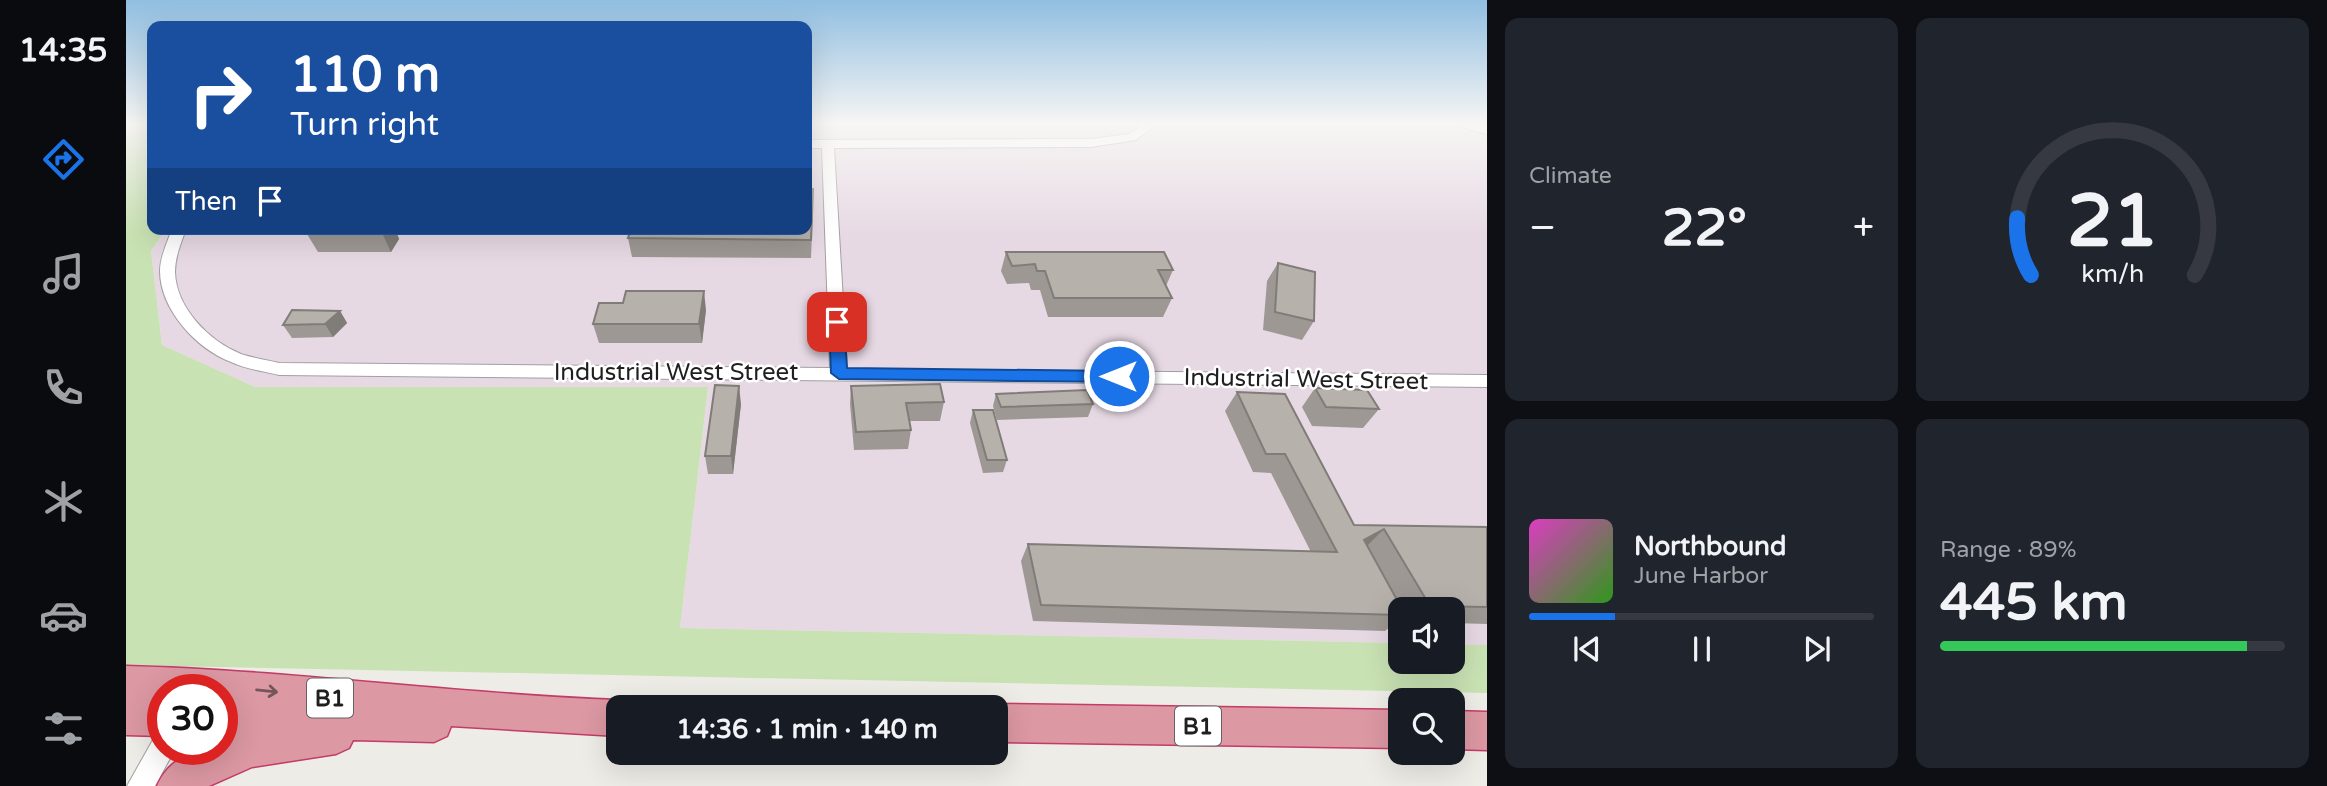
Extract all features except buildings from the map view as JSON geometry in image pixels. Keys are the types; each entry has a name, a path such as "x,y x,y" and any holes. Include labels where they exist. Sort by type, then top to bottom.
{"highway":[{"name":"B1","path":"126,684 147,685"},
{"name":"B1","path":"238,690 533,716 606,718"},
{"name":"B1","path":"238,719 425,724 533,716"},
{"path":"126,717 147,718"},
{"name":"B1","path":"1008,723 1388,729"},
{"path":"177,786 198,768 230,753 275,742 425,724"},
{"path":"1465,730 1487,731"}],"street":[{"path":"829,161 839,373"},
{"name":"Industrial West Street","path":"177,235 169,257 169,278 175,297 200,338 236,358 279,369 1487,381"},
{"path":"140,786 152,765"}],"shaded area":[{"path":"812,161 1487,161 1487,645 1465,645 1465,597 1388,597 1388,643 680,628 708,387 255,387 162,345 151,251 162,235 812,235"}],"green space":[{"path":"126,161 147,161 147,235 162,235 151,251 162,345 255,387 708,387 680,628 1388,643 1388,674 1465,674 1465,645 1487,645 1487,693 1465,693 1465,688 1388,688 1388,691 126,665"}],"route":[{"path":"837,322 839,373 1119,376"}]}
